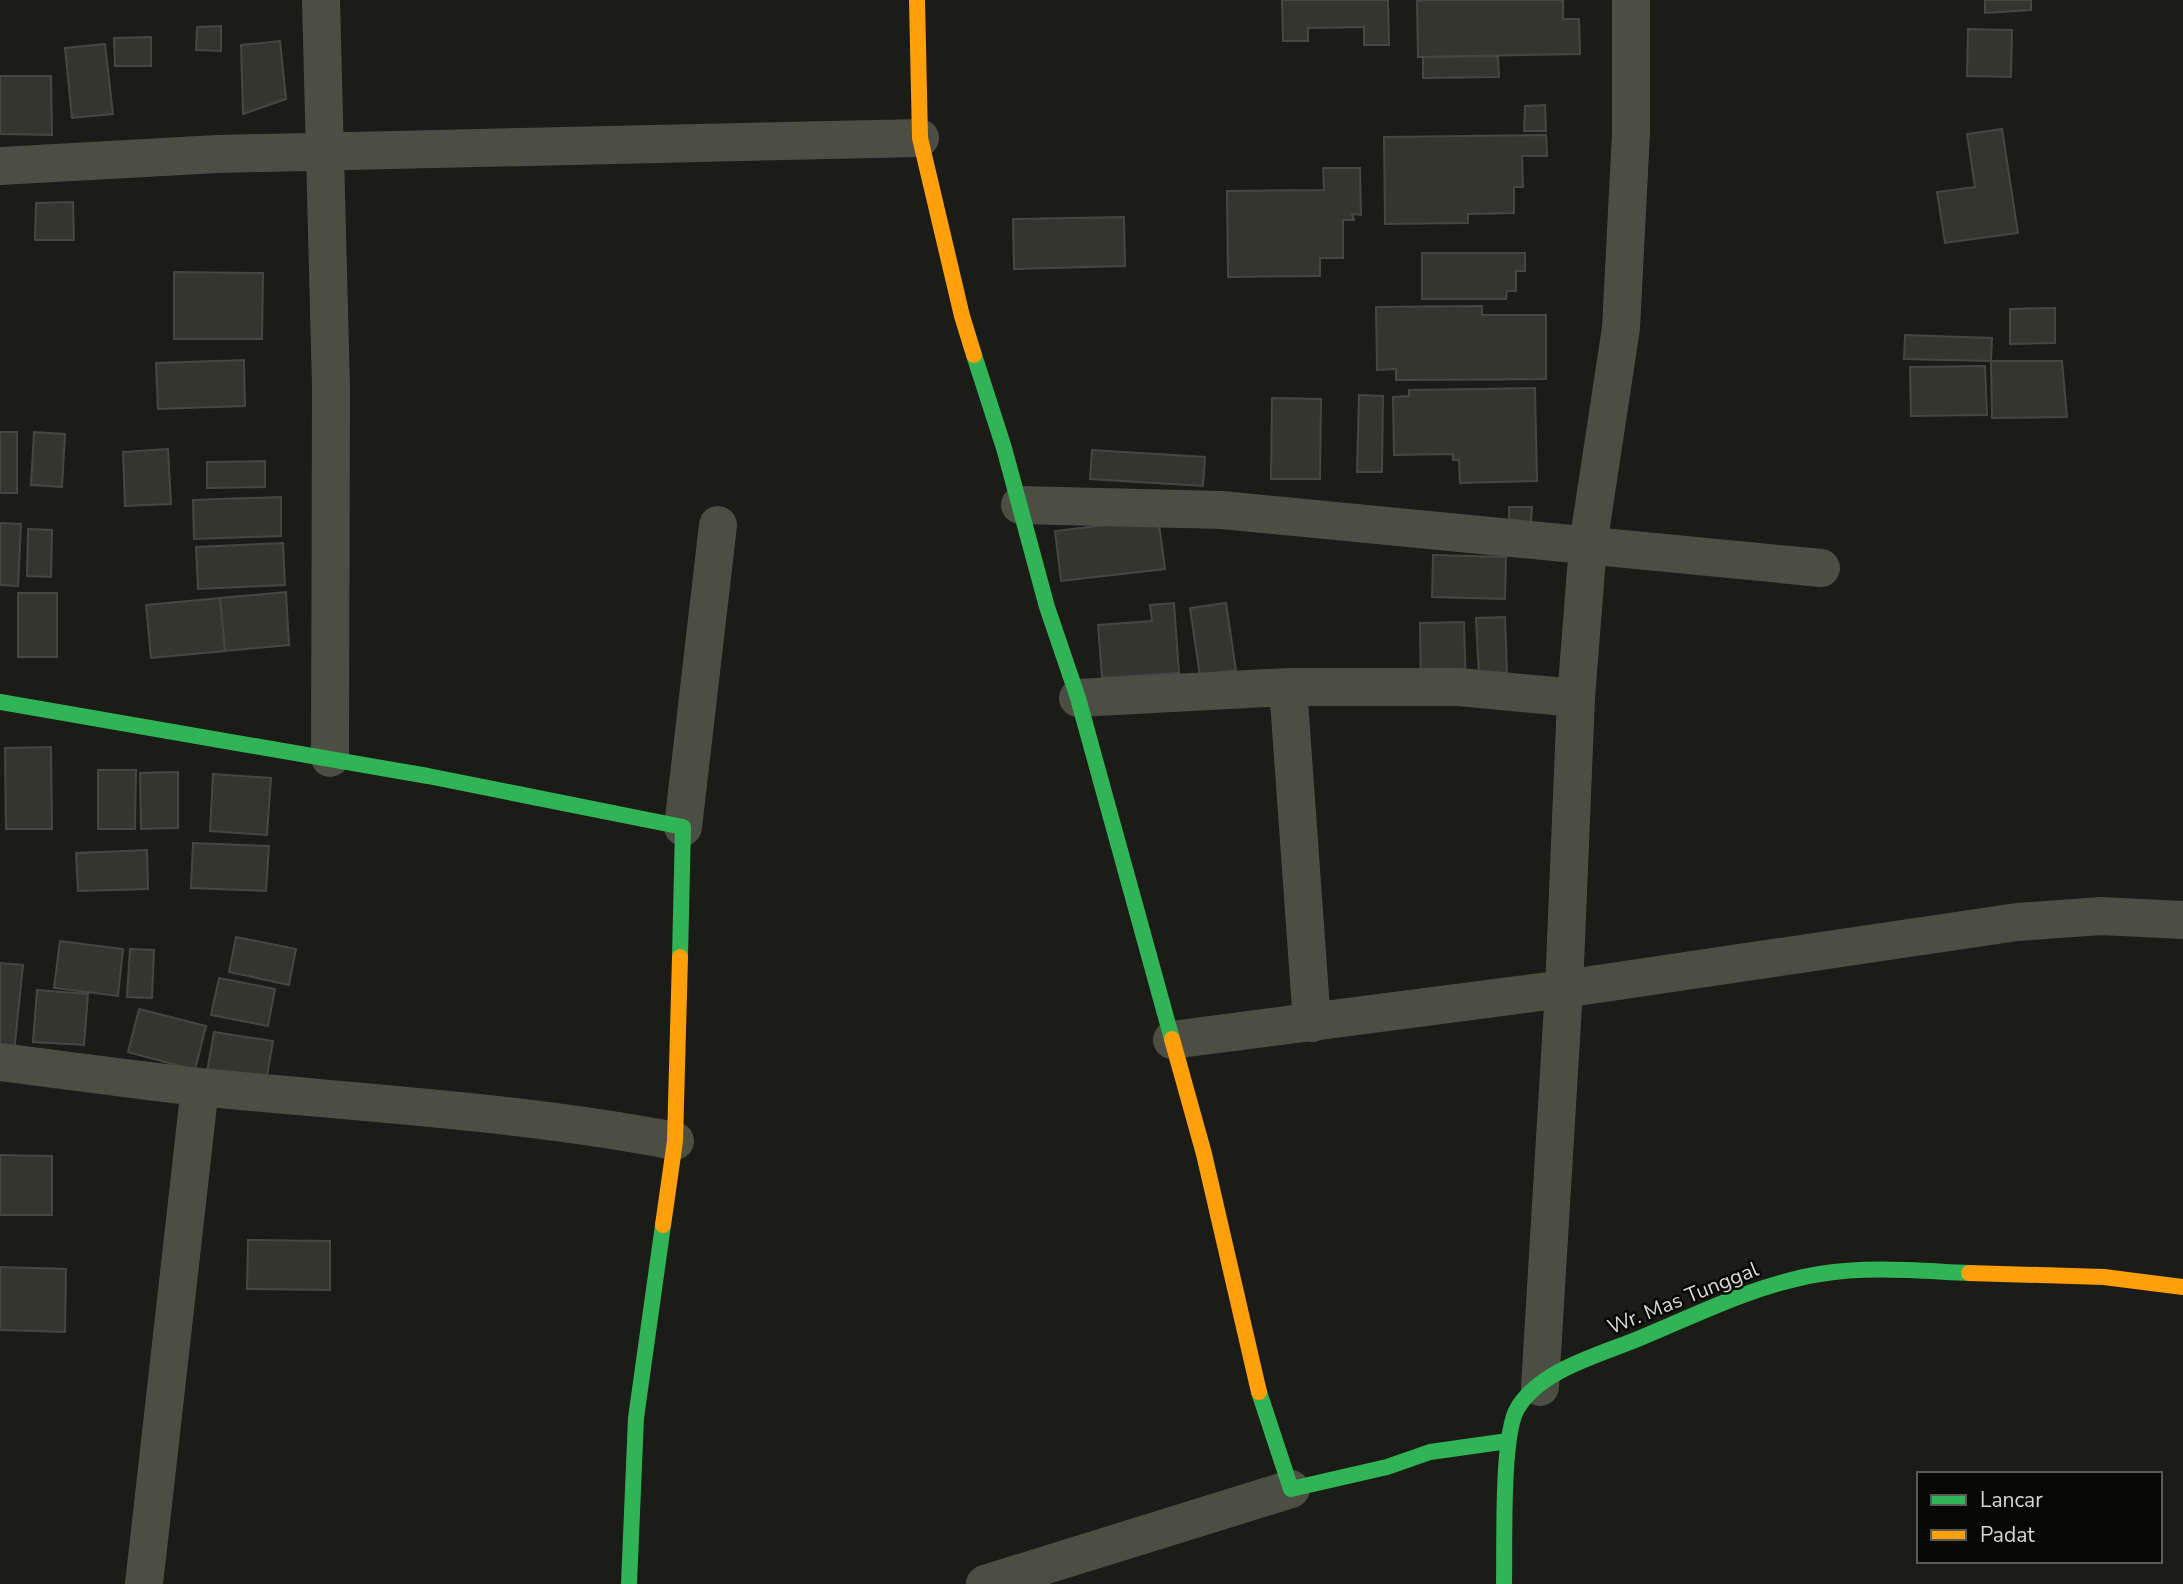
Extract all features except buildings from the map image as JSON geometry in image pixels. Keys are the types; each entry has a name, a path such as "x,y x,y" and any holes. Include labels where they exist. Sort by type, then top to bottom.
{"street":[{"path":"321,0 331,387 330,758"},
{"path":"917,0 920,138 962,316 1020,505 1047,607 1078,698 1204,1154 1254,1378 1291,1489"},
{"path":"1540,1387 1564,989 1576,698 1588,545 1621,328 1631,132 1631,0"},
{"path":"0,166 326,152 920,138"},
{"path":"1020,505 1222,510 1821,568"},
{"path":"629,1584 636,1418 675,1141 683,827 718,525"},
{"path":"1078,698 1287,687 1459,687 1576,698"},
{"path":"1287,687 1312,1023"},
{"path":"0,702 330,758 564,801 683,827"},
{"path":"1172,1040 1564,989 2017,922 2101,916 2183,920"},
{"path":"0,1062 200,1087 445,1108 594,1125 675,1141"},
{"path":"145,1584 200,1087"},
{"name":"Wr. Mas Tunggal","path":"1504,1584 1508,1441 1515,1413 1540,1387 1584,1362 1730,1298 1804,1276 1849,1272 2099,1277 2152,1281 2183,1287"},
{"path":"985,1584 1291,1489 1387,1467 1430,1452 1508,1441"}],"traffic: fast":[{"path":"974,355 1004,448 1047,607 1078,698 1172,1039"},
{"path":"0,702 428,776 683,827 680,957"},
{"path":"629,1584 636,1418 663,1225"},
{"path":"1504,1584 1508,1443 1517,1409 1541,1383 1575,1364 1709,1308 1797,1279 1857,1270 1969,1273"},
{"path":"1259,1392 1291,1489 1387,1467 1430,1452 1508,1441"}],"traffic: slow":[{"path":"917,0 920,138 962,316 974,355"},
{"path":"663,1225 675,1141 680,957"},
{"path":"1172,1039 1204,1154 1259,1392"},
{"path":"1969,1273 2104,1277 2183,1287"}]}
